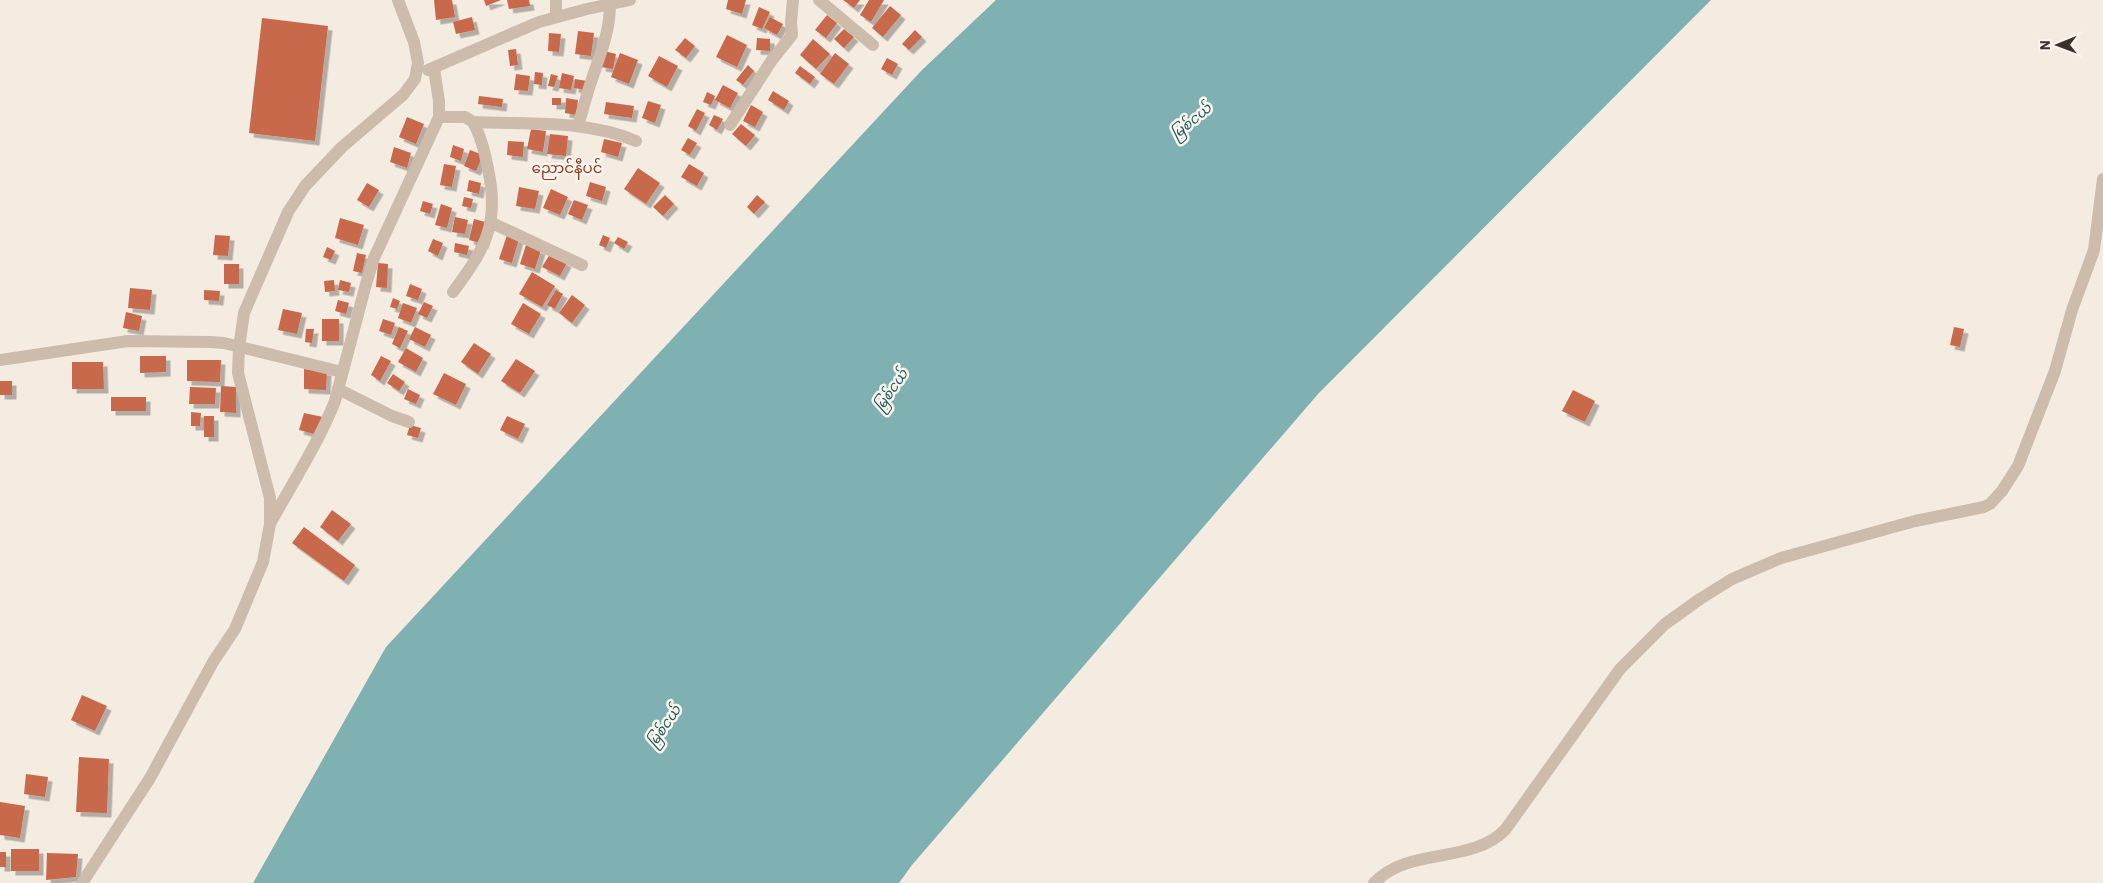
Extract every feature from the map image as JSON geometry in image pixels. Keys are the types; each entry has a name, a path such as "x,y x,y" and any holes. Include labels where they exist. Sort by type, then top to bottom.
{"street":[{"path":"82,883 150,778 213,662 235,629 263,562 270,524 270,498 238,373 244,313 288,212 305,186 342,147 403,95 415,79 418,63 414,42 398,0"},
{"path":"556,0 556,17"},
{"path":"416,74 434,69 539,22 630,0"},
{"path":"730,125 772,60 792,35 793,0"},
{"path":"819,0 873,45"},
{"path":"578,126 605,45 610,19 610,4"},
{"path":"270,524 320,436 335,401 374,258 439,116 440,101 434,69"},
{"path":"439,116 465,118 474,122 546,123 578,126 607,130 636,141"},
{"path":"453,292 480,252 492,223 494,205 490,176 474,122"},
{"path":"1374,883 1389,872 1424,858 1470,850 1496,838 1509,824 1625,662 1665,624 1732,579 1781,558 1915,521 1972,510 1990,504 2002,491 2018,466 2052,380 2072,310 2094,250 2103,179"},
{"path":"492,223 582,265"},
{"path":"0,360 128,341 210,342 342,372"},
{"path":"338,389 392,416 409,422"}],"water":[{"name":"မြစ်ငယ်","path":"996,0 1711,0 1318,394 912,865 899,883 253,883 386,647 921,71"}],"building":[{"path":"434,0 452,0 455,17 436,20"},
{"path":"484,0 501,0 486,6"},
{"path":"507,0 529,0 530,6 509,9"},
{"path":"728,0 746,0 742,14 726,9"},
{"path":"843,0 860,0 854,8"},
{"path":"869,0 884,0 871,22 860,15"},
{"path":"890,6 901,15 883,37 872,28"},
{"path":"759,7 770,12 762,29 752,25"},
{"path":"827,15 837,23 826,38 815,30"},
{"path":"472,17 475,30 456,34 453,22"},
{"path":"770,17 783,24 777,35 764,28"},
{"path":"262,18 328,26 315,141 249,133"},
{"path":"844,29 854,37 844,48 834,39"},
{"path":"915,30 922,37 909,50 902,44"},
{"path":"578,31 594,33 591,56 575,54"},
{"path":"549,33 561,34 559,52 548,51"},
{"path":"727,35 747,45 737,67 716,57"},
{"path":"685,38 695,46 686,58 675,50"},
{"path":"757,38 770,39 770,51 756,50"},
{"path":"813,39 830,54 816,69 800,55"},
{"path":"516,49 518,65 510,66 508,50"},
{"path":"604,51 616,54 613,69 601,67"},
{"path":"620,53 638,60 629,84 611,77"},
{"path":"835,53 849,64 834,84 820,74"},
{"path":"659,56 678,66 667,87 648,76"},
{"path":"887,58 898,64 892,75 881,69"},
{"path":"748,65 754,71 743,85 736,80"},
{"path":"800,66 815,77 810,84 795,73"},
{"path":"535,72 543,73 542,85 534,84"},
{"path":"562,73 574,76 571,90 559,88"},
{"path":"516,74 530,76 528,91 514,90"},
{"path":"551,74 558,76 554,87 548,86"},
{"path":"575,79 587,81 586,90 574,88"},
{"path":"723,85 738,93 730,108 715,100"},
{"path":"773,91 789,101 784,110 768,100"},
{"path":"707,92 715,96 711,105 703,102"},
{"path":"479,96 503,99 502,107 478,104"},
{"path":"552,98 561,98 561,105 552,105"},
{"path":"566,98 578,100 576,115 565,113"},
{"path":"648,101 661,105 655,123 642,118"},
{"path":"606,102 634,106 632,118 604,114"},
{"path":"751,105 763,112 755,127 743,121"},
{"path":"697,109 705,113 696,131 688,126"},
{"path":"714,115 723,119 717,130 709,125"},
{"path":"407,117 424,124 416,144 399,137"},
{"path":"741,124 755,135 746,146 732,134"},
{"path":"531,129 546,131 543,152 527,149"},
{"path":"550,134 568,136 566,156 547,154"},
{"path":"688,138 697,143 690,155 681,150"},
{"path":"604,139 622,143 618,157 601,152"},
{"path":"508,141 524,142 523,157 507,155"},
{"path":"453,145 464,149 461,161 450,157"},
{"path":"394,147 411,153 407,168 390,162"},
{"path":"470,150 483,155 476,171 464,166"},
{"path":"444,164 456,166 452,187 440,185"},
{"path":"689,164 704,173 697,186 681,177"},
{"path":"638,168 660,183 646,204 624,189"},
{"path":"469,180 481,183 479,194 467,191"},
{"path":"590,182 606,187 602,201 586,196"},
{"path":"367,183 379,190 369,207 357,200"},
{"path":"519,187 539,191 535,209 516,206"},
{"path":"551,189 568,197 560,215 543,208"},
{"path":"665,195 674,204 663,216 653,207"},
{"path":"757,195 765,202 754,214 747,207"},
{"path":"464,197 473,199 471,208 462,206"},
{"path":"574,200 588,205 582,220 568,214"},
{"path":"423,201 433,204 430,214 420,211"},
{"path":"441,204 452,208 447,228 435,225"},
{"path":"455,217 468,220 465,234 452,232"},
{"path":"340,218 364,225 358,245 335,238"},
{"path":"474,219 489,223 484,244 469,240"},
{"path":"215,235 230,236 228,256 213,255"},
{"path":"507,235 519,239 512,263 499,259"},
{"path":"603,235 610,238 606,248 599,245"},
{"path":"618,237 628,242 624,249 614,243"},
{"path":"433,239 443,243 438,256 428,251"},
{"path":"455,243 469,246 467,255 454,252"},
{"path":"526,245 541,250 535,269 520,264"},
{"path":"327,247 335,251 331,260 323,257"},
{"path":"357,253 366,255 362,273 353,271"},
{"path":"550,254 567,263 560,276 542,267"},
{"path":"378,263 388,264 387,288 376,287"},
{"path":"224,264 239,264 239,284 224,284"},
{"path":"532,272 555,286 542,307 519,294"},
{"path":"334,280 335,291 325,292 324,281"},
{"path":"340,280 351,283 349,292 338,290"},
{"path":"410,284 422,289 418,300 406,296"},
{"path":"130,288 152,290 150,310 128,308"},
{"path":"204,290 220,291 219,301 204,300"},
{"path":"556,290 563,294 555,309 547,305"},
{"path":"572,295 585,305 572,323 559,313"},
{"path":"393,298 400,301 397,309 390,307"},
{"path":"338,300 349,303 346,314 335,311"},
{"path":"424,302 433,306 427,318 418,314"},
{"path":"403,303 417,308 411,323 398,318"},
{"path":"523,303 541,314 529,334 511,324"},
{"path":"283,309 302,313 297,334 278,330"},
{"path":"126,312 142,316 139,331 123,328"},
{"path":"322,319 339,319 339,341 322,341"},
{"path":"383,319 395,323 391,335 379,331"},
{"path":"399,327 408,331 400,348 392,344"},
{"path":"415,327 431,335 425,347 409,339"},
{"path":"1954,327 1964,329 1960,347 1950,345"},
{"path":"306,329 314,329 312,343 305,342"},
{"path":"474,343 491,354 478,374 461,362"},
{"path":"406,348 423,358 416,372 398,362"},
{"path":"140,356 166,356 166,372 140,373"},
{"path":"381,356 391,361 380,381 371,375"},
{"path":"516,359 535,371 520,393 501,381"},
{"path":"187,360 221,360 220,382 187,381"},
{"path":"72,362 103,362 104,389 72,389"},
{"path":"304,369 327,371 326,390 304,389"},
{"path":"444,373 466,384 456,405 433,394"},
{"path":"393,374 405,382 399,391 387,383"},
{"path":"0,381 12,381 12,395 0,395"},
{"path":"221,386 236,387 236,413 220,412"},
{"path":"190,387 216,388 215,404 189,404"},
{"path":"408,389 420,395 416,404 404,399"},
{"path":"1573,390 1595,401 1585,422 1562,411"},
{"path":"111,397 146,397 146,411 111,411"},
{"path":"191,412 201,413 200,426 191,426"},
{"path":"304,413 323,417 318,435 299,430"},
{"path":"204,416 214,416 214,437 204,437"},
{"path":"507,416 525,424 518,439 500,430"},
{"path":"410,425 421,428 418,438 407,435"},
{"path":"332,510 351,524 338,541 320,527"},
{"path":"304,527 355,565 344,581 292,543"},
{"path":"82,695 107,706 95,731 71,720"},
{"path":"79,757 109,759 107,813 76,812"},
{"path":"26,774 48,777 45,797 24,794"},
{"path":"0,802 25,806 20,838 0,835"},
{"path":"11,849 39,849 39,871 11,871"},
{"path":"0,852 6,852 6,867 0,867"},
{"path":"47,853 78,854 76,877 46,880"}],"district":[{"name":"ညောင်နီပင်","path":"567,168"}]}
